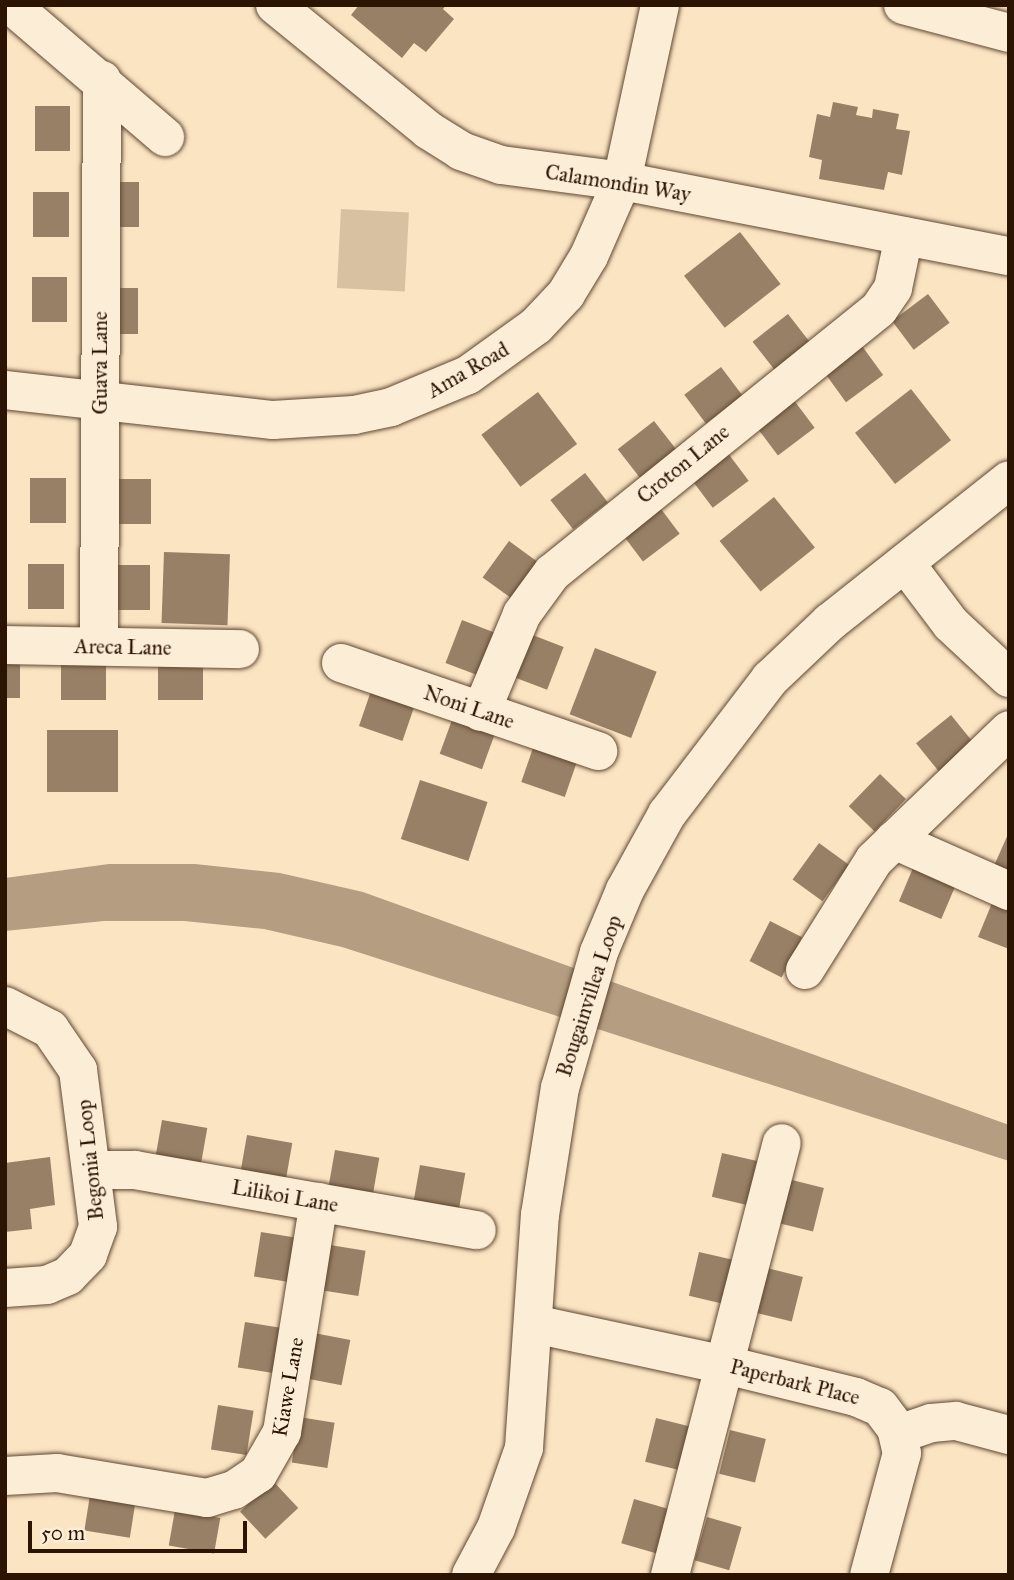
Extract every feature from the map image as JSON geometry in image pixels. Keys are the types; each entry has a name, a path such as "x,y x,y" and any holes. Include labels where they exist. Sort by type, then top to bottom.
{"street":[{"path":"10,5 102,80 165,137"},
{"name":"Calamondin Way","path":"275,5 428,130 461,151 501,165 622,181 1009,256"},
{"name":"Ama Road","path":"5,390 272,420 354,415 431,394 505,350 566,294 622,181 660,5"},
{"path":"903,5 1009,33"},
{"name":"Guava Lane","path":"99,646 102,80"},
{"name":"Croton Lane","path":"481,712 522,614 552,573 879,309 893,288 904,236"},
{"name":"Bougainvillea Loop","path":"471,1575 496,1528 524,1448 540,1215 569,1047 599,952 625,890 667,814 714,746 769,679 830,622 1009,480"},
{"path":"905,563 971,646 1009,678"},
{"name":"Areca Lane","path":"5,645 240,649"},
{"name":"Noni Lane","path":"341,663 598,751"},
{"path":"805,970 840,909 894,840 1009,730"},
{"path":"894,840 1009,891"},
{"name":"Begonia Loop","path":"5,1006 41,1022 73,1059 81,1082 98,1227 89,1255 74,1272 54,1283 5,1288"},
{"path":"670,1575 782,1143"},
{"name":"Lilikoi Lane","path":"92,1170 135,1170 477,1230"},
{"name":"Kiawe Lane","path":"5,1476 57,1473 197,1498 234,1490 258,1474 282,1432 319,1202"},
{"name":"Paperbark Place","path":"534,1324 726,1364 869,1401 885,1412 899,1434"},
{"path":"869,1575 900,1466 899,1434 931,1423 956,1421 1009,1435"}],"shaded area":[{"path":"341,209 409,213 405,291 337,288"},
{"path":"109,864 195,864 280,873 363,892 1009,1125 1009,1161 342,947 264,929 184,921 104,921 5,931 5,878"}],"building":[{"path":"359,5 446,5 443,9 454,19 426,52 414,43 402,58 351,15"},
{"path":"833,102 858,107 856,115 872,118 873,109 899,114 896,129 910,131 902,175 888,172 884,190 819,179 822,160 809,157 817,114 830,117"},
{"path":"35,106 70,106 70,151 35,151"},
{"path":"103,182 139,182 139,227 103,227"},
{"path":"33,192 69,192 69,237 33,237"},
{"path":"740,232 781,284 725,328 684,276"},
{"path":"32,277 67,277 67,322 32,322"},
{"path":"102,288 138,288 138,334 102,334"},
{"path":"928,294 950,323 914,350 892,321"},
{"path":"788,314 811,343 775,371 753,342"},
{"path":"862,346 883,375 846,402 825,373"},
{"path":"721,367 743,396 706,423 684,395"},
{"path":"911,389 951,440 895,484 855,433"},
{"path":"538,392 577,444 520,487 481,435"},
{"path":"793,399 815,428 778,455 756,427"},
{"path":"654,421 676,449 640,478 618,449"},
{"path":"727,452 749,481 713,508 691,479"},
{"path":"585,473 608,502 573,529 550,500"},
{"path":"30,478 66,478 66,523 30,523"},
{"path":"115,479 151,479 151,524 115,524"},
{"path":"774,497 815,548 761,592 720,541"},
{"path":"658,505 680,534 643,561 621,533"},
{"path":"509,541 538,562 512,599 483,577"},
{"path":"164,552 230,554 227,625 162,623"},
{"path":"28,564 64,564 64,609 28,609"},
{"path":"115,565 150,565 150,610 115,610"},
{"path":"462,620 496,633 479,676 446,663"},
{"path":"530,634 564,647 547,690 514,677"},
{"path":"595,648 657,672 631,738 570,714"},
{"path":"5,663 20,663 20,698 5,698"},
{"path":"61,664 106,664 106,700 61,700"},
{"path":"158,665 203,665 203,700 158,700"},
{"path":"371,691 414,706 402,741 359,726"},
{"path":"951,715 974,743 939,771 916,743"},
{"path":"452,720 494,735 482,769 440,754"},
{"path":"47,730 118,730 118,792 47,792"},
{"path":"533,748 576,763 565,797 521,782"},
{"path":"880,774 906,799 875,831 849,806"},
{"path":"420,780 488,802 468,861 401,839"},
{"path":"1009,832 1009,874 993,868"},
{"path":"819,843 849,865 822,901 793,879"},
{"path":"913,868 955,886 941,919 899,901"},
{"path":"992,903 1009,910 1009,949 978,937"},
{"path":"770,921 802,937 782,977 750,961"},
{"path":"162,1120 207,1128 201,1163 156,1155"},
{"path":"247,1135 292,1143 286,1178 241,1170"},
{"path":"335,1150 379,1158 373,1193 329,1185"},
{"path":"722,1153 757,1161 747,1205 712,1197"},
{"path":"50,1157 55,1205 30,1209 32,1229 5,1232 5,1163"},
{"path":"420,1165 465,1173 459,1209 414,1201"},
{"path":"788,1179 824,1188 813,1232 777,1223"},
{"path":"261,1232 297,1238 290,1282 254,1276"},
{"path":"330,1245 366,1251 358,1296 323,1290"},
{"path":"699,1252 735,1260 725,1304 689,1296"},
{"path":"767,1268 803,1277 792,1322 756,1313"},
{"path":"245,1322 281,1328 273,1373 238,1367"},
{"path":"314,1333 350,1340 342,1385 305,1378"},
{"path":"218,1405 254,1411 247,1455 211,1449"},
{"path":"299,1417 335,1423 327,1468 292,1462"},
{"path":"656,1418 691,1427 680,1470 645,1462"},
{"path":"730,1430 766,1439 755,1483 719,1474"},
{"path":"273,1481 298,1508 265,1539 240,1512"},
{"path":"90,1495 135,1502 130,1538 84,1531"},
{"path":"634,1499 669,1509 656,1553 621,1543"},
{"path":"175,1510 220,1518 214,1553 169,1545"},
{"path":"707,1517 742,1527 729,1570 695,1560"}]}
